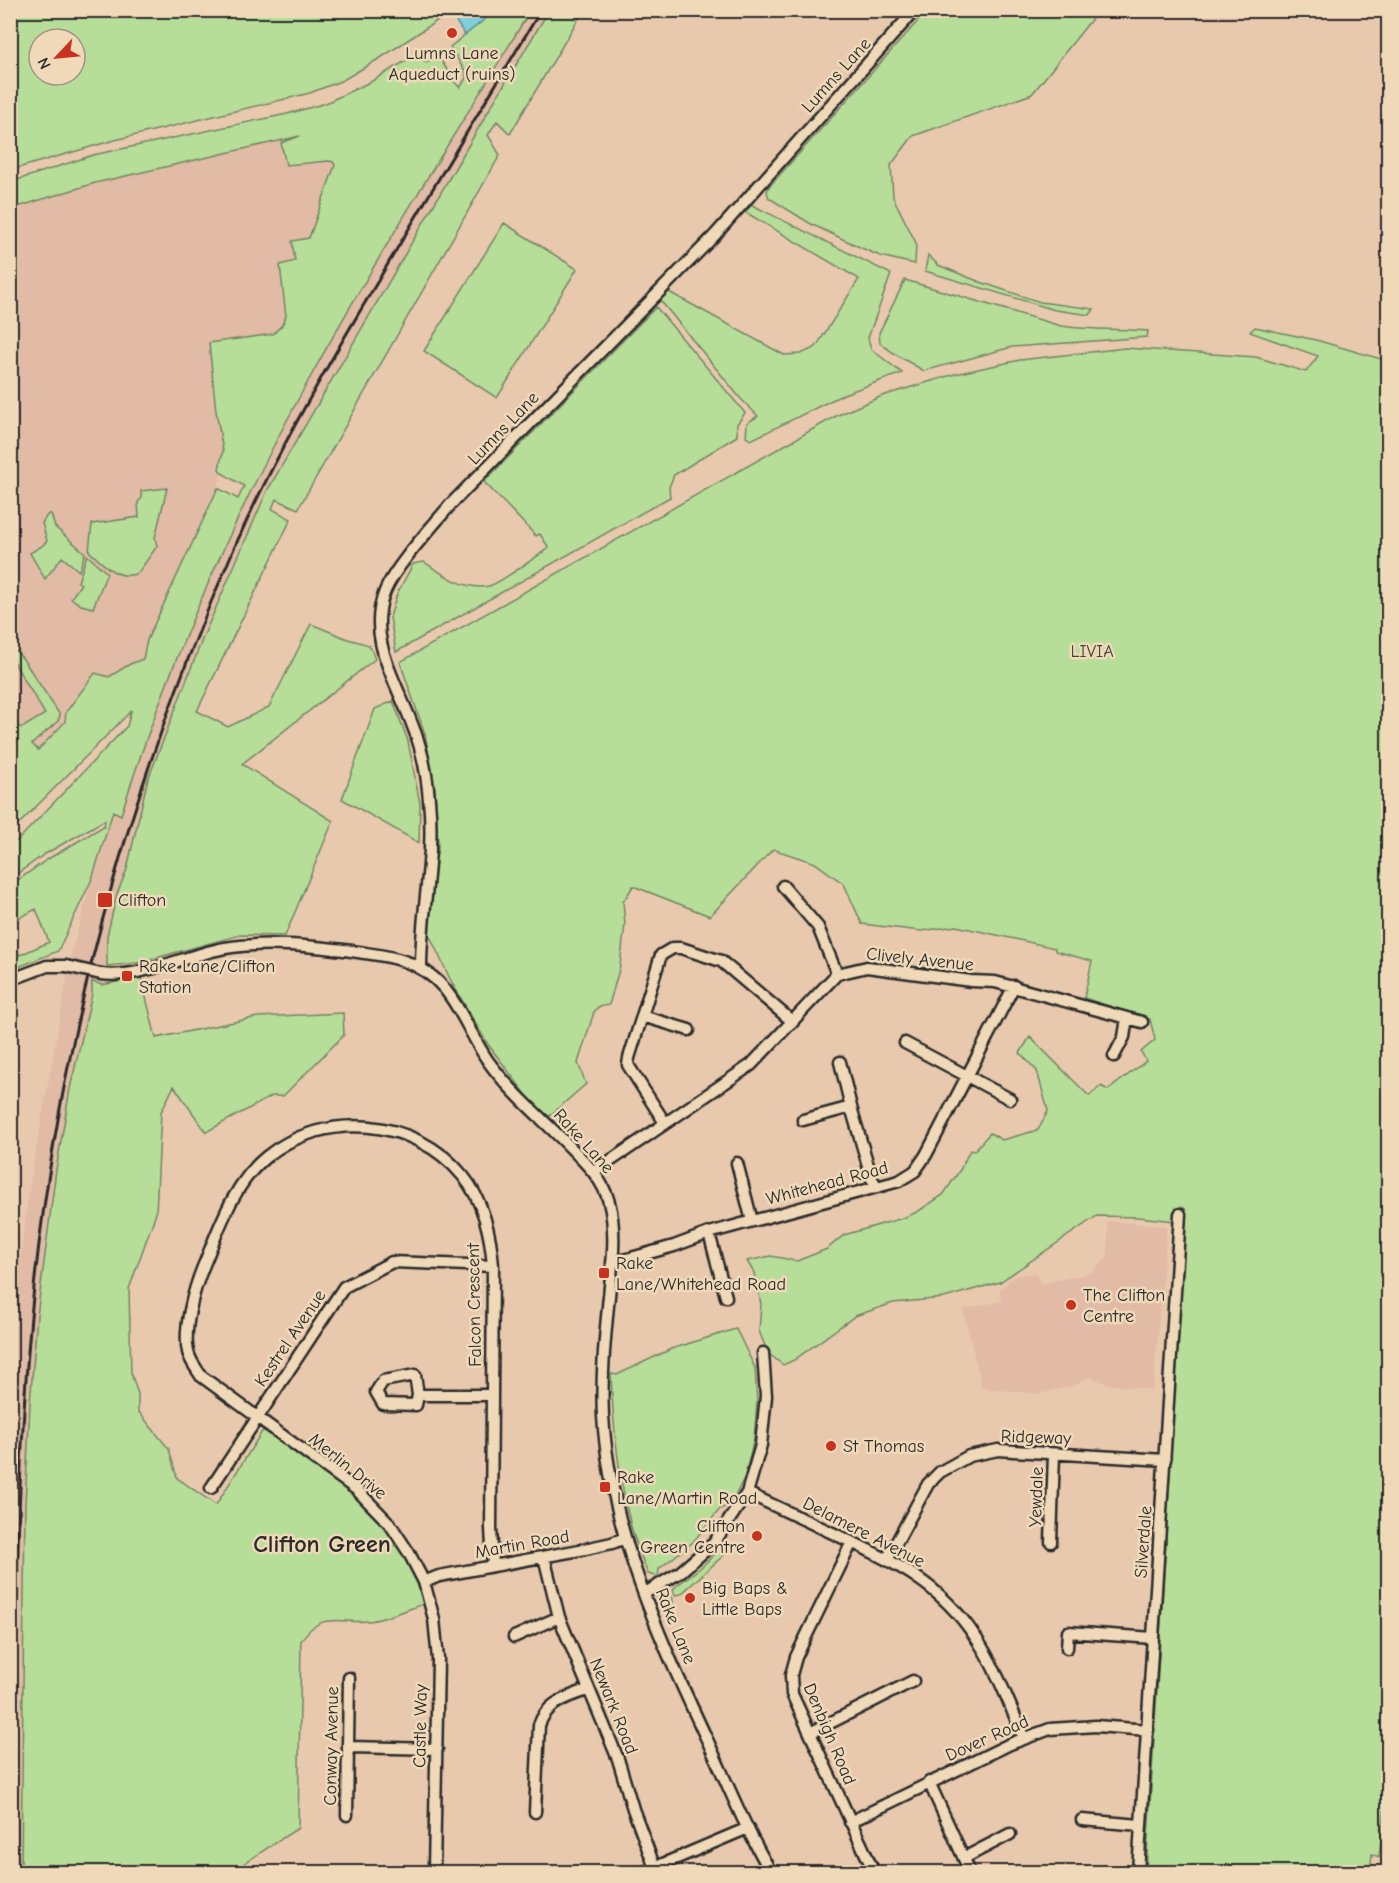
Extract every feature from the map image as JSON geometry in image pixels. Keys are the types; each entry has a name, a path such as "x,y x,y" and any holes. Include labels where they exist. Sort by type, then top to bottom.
{"street":[{"name":"Lumns Lane","path":"421,967 421,932 431,852 429,799 421,751 381,648 378,633 380,606 388,585 451,504 715,235 915,10"},
{"path":"594,1172 751,1065 837,975 818,927 783,886"},
{"name":"Rake Lane","path":"10,980 47,966 66,966 101,974 125,974 225,948 272,945 311,946 376,954 421,967 438,980 452,998 488,1061 516,1093 594,1172 609,1203 612,1219 612,1262 603,1355 602,1399 610,1478 625,1538 678,1676 748,1828 771,1872"},
{"path":"665,1123 628,1065 661,955 673,948 681,948 721,961 793,1022"},
{"name":"Clively Avenue","path":"837,975 867,968 1014,986 1142,1022"},
{"name":"Whitehead Road","path":"612,1262 899,1181 915,1171 926,1155 1014,986"},
{"path":"642,1016 689,1030"},
{"path":"1114,1056 1124,1037 1127,1018"},
{"path":"905,1043 1010,1099"},
{"path":"840,1062 872,1179 877,1187"},
{"path":"803,1120 851,1107"},
{"name":"Falcon Crescent","path":"258,1417 201,1376 188,1351 188,1325 199,1278 223,1220 248,1175 264,1158 278,1148 306,1134 350,1126 381,1128 417,1140 441,1156 464,1177 488,1228 493,1266 491,1528 493,1566"},
{"path":"737,1163 752,1221"},
{"name":"Silverdale","path":"1138,1872 1180,1214"},
{"path":"709,1233 726,1297"},
{"name":"Kestrel Avenue","path":"211,1488 344,1287 392,1262 493,1266"},
{"path":"645,1593 679,1573 714,1543 747,1493 761,1445 766,1396 764,1353"},
{"path":"418,1395 492,1395"},
{"name":"Merlin Drive","path":"258,1417 357,1490 390,1524 410,1552 424,1582"},
{"name":"Ridgeway","path":"888,1558 928,1484 952,1463 969,1456 998,1450 1165,1460"},
{"name":"Yewdale","path":"1051,1542 1054,1454"},
{"name":"Delamere Avenue","path":"747,1493 888,1558 919,1577 952,1607 974,1634 988,1657 1024,1738"},
{"name":"Martin Road","path":"424,1582 439,1576 544,1557 612,1543 625,1538"},
{"name":"Denbigh Road","path":"852,1542 796,1657 791,1676 792,1694 874,1872"},
{"name":"Newark Road","path":"544,1557 559,1617 618,1759 633,1809 656,1868"},
{"name":"Castle Way","path":"424,1582 434,1619 438,1659 434,1872"},
{"path":"514,1637 559,1617"},
{"path":"1067,1648 1068,1632 1153,1638"},
{"name":"Conway Avenue","path":"347,1815 349,1678"},
{"path":"810,1733 913,1681"},
{"path":"535,1812 539,1725 543,1715 549,1707 589,1689"},
{"name":"Dover Road","path":"850,1822 929,1782 1024,1738 1050,1729 1096,1726 1148,1730"},
{"path":"349,1747 437,1749"},
{"path":"929,1782 970,1872"},
{"path":"1082,1820 1140,1825"},
{"path":"644,1872 748,1828"},
{"path":"964,1858 1010,1834"}],"shaded area":[{"path":"495,11 583,11 510,134 497,121 488,135 500,155 298,509 276,499 272,509 291,519 183,741 117,894 107,936 107,966 87,1042 38,1872 11,1872 11,1334 29,1189 72,950 92,879 142,660 130,664 109,677 11,778 11,208 98,179 280,140 286,165 317,160 333,162 335,165 309,238 295,261 280,265 286,316 282,325 273,334 209,343 216,411 224,451 219,469 222,473 218,488 238,499 409,172 466,78 465,71 450,47"},
{"name":"The Clifton Centre","path":"1108,1221 1167,1226 1153,1390 1107,1384 1089,1377 1077,1384 1040,1394 982,1388 963,1309 1002,1301 999,1291 1014,1276 1036,1273 1041,1284 1090,1273 1108,1257"}],"green space":[{"path":"11,10 452,11 343,80 310,93 111,141 11,170"},
{"path":"549,10 583,11 510,134 497,121 488,135 500,155 298,509 276,499 272,509 291,519 197,711 228,727 269,707 311,624 369,645 375,659 242,764 333,821 285,936 240,935 137,963 107,966 107,936 117,894 127,869 147,782 204,635 267,491"},
{"path":"495,11 530,11 342,320 260,474 207,585 161,699 121,815 113,811 92,879 58,951 11,970 10,936 20,955 49,942 36,909 11,922 11,885 48,859 104,826 105,820 45,854 11,878 11,846 127,726 131,711 11,832 11,715 22,728 45,714 11,661 11,645 23,659 60,715 58,721 32,744 38,750 65,722 66,712 95,673 109,677 143,659 147,640 218,488 238,499 244,486 219,469 223,451 209,343 273,334 282,325 286,316 280,265 295,261 292,241 309,238 335,165 329,161 286,165 281,143 300,136 95,183 11,209 11,182 93,155 287,114 326,103 372,81 419,53 426,63 438,55 460,88 466,78 465,71 450,47"},
{"path":"927,11 942,11 939,14 944,19 952,11 1098,11 1032,94 913,136 891,165 893,197 916,243 915,264 880,256 811,224 769,198 767,192 768,188"},
{"path":"752,205 891,274 868,338 871,349 902,373 844,394 751,440 746,437 747,423 758,416 741,399 660,300 669,292 784,355 801,354 816,347 859,279 745,212"},
{"path":"504,223 577,269 497,398 424,351"},
{"path":"928,255 938,265 1040,302 1094,309 1090,315 1055,310 925,271"},
{"path":"905,280 1061,326 1148,331 1147,337 1012,347 924,371 880,343 879,333"},
{"path":"656,307 745,413 737,424 737,436 674,475 669,487 670,497 396,652 390,617 397,594 413,564 424,562 463,584 489,586 549,548 540,534 536,536 484,482"},
{"name":"LIVIA","path":"1255,327 1316,340 1388,361 1388,1782 1379,1857 1372,1854 1370,1872 1146,1872 1185,1222 1097,1216 1000,1282 944,1298 893,1303 855,1316 794,1360 783,1365 768,1353 759,1331 761,1304 754,1273 747,1261 771,1256 797,1261 827,1249 844,1235 917,1212 943,1195 970,1150 974,1151 990,1133 1002,1140 1038,1130 1048,1111 1037,1071 1020,1053 1030,1037 1089,1096 1101,1086 1108,1090 1146,1061 1141,1052 1155,1040 1150,1019 1084,998 1092,961 1055,951 1055,948 956,926 921,931 862,924 844,884 815,863 773,849 710,916 633,886 623,902 625,924 620,966 609,1005 598,1007 594,1012 578,1063 586,1084 547,1118 487,1043 451,981 426,928 438,847 435,789 425,734 400,662 838,415 882,396 955,374 1020,360 1125,348 1256,357 1306,372 1318,356 1250,332"},
{"path":"167,488 155,538 157,546 138,573 124,575 117,573 105,566 89,551 92,524 139,517 138,502 142,498 141,491"},
{"path":"48,514 51,514 55,527 85,553 79,571 62,557 45,579 30,553 47,541 42,523"},
{"path":"87,555 107,573 93,608 81,605 71,598 81,584 78,582"},
{"path":"393,701 408,741 420,804 419,843 342,799 375,709"},
{"path":"141,977 156,1038 258,1017 343,1013 344,1035 283,1096 272,1096 206,1132 174,1086 161,1112 156,1213 129,1289 131,1373 138,1394 138,1411 169,1449 177,1478 216,1505 263,1430 289,1446 338,1482 382,1524 400,1548 414,1575 424,1604 376,1620 323,1622 308,1631 301,1641 298,1828 234,1872 21,1872 25,1504 37,1316 56,1170 70,1089 92,994 92,981 102,985"},
{"path":"736,1329 755,1368 757,1402 754,1438 745,1476 731,1504 720,1509 693,1542 659,1569 658,1577 648,1574 626,1507 619,1469 611,1374 617,1375 671,1349"},
{"path":"724,1546 728,1550 725,1554 681,1594 675,1595 673,1590 675,1587"},
{"path":"662,1593 668,1593 673,1601 671,1607 662,1609 657,1604 657,1598"}],"water":[{"path":"464,11 495,11 465,35 455,20"}],"railway":[{"path":"13,1872 21,1456 31,1317 42,1218 58,1120 77,1023 101,927 128,832 159,738 194,645 247,519 334,355 541,10"}],"place":[{"name":"Lumns Lane Aqueduct (ruins)","path":"452,33"},
{"name":"Clifton","path":"105,900"},
{"name":"Rake Lane/Clifton Station","path":"127,976"},
{"name":"Rake Lane/Whitehead Road","path":"604,1273"},
{"name":"The Clifton Centre","path":"1071,1305"},
{"name":"St Thomas","path":"831,1446"},
{"name":"Rake Lane/Martin Road","path":"605,1487"},
{"name":"Clifton Green Centre","path":"757,1536"},
{"name":"Big Baps & Little Baps","path":"690,1598"}],"district":[{"name":"Clifton Green","path":"322,1544"}]}
